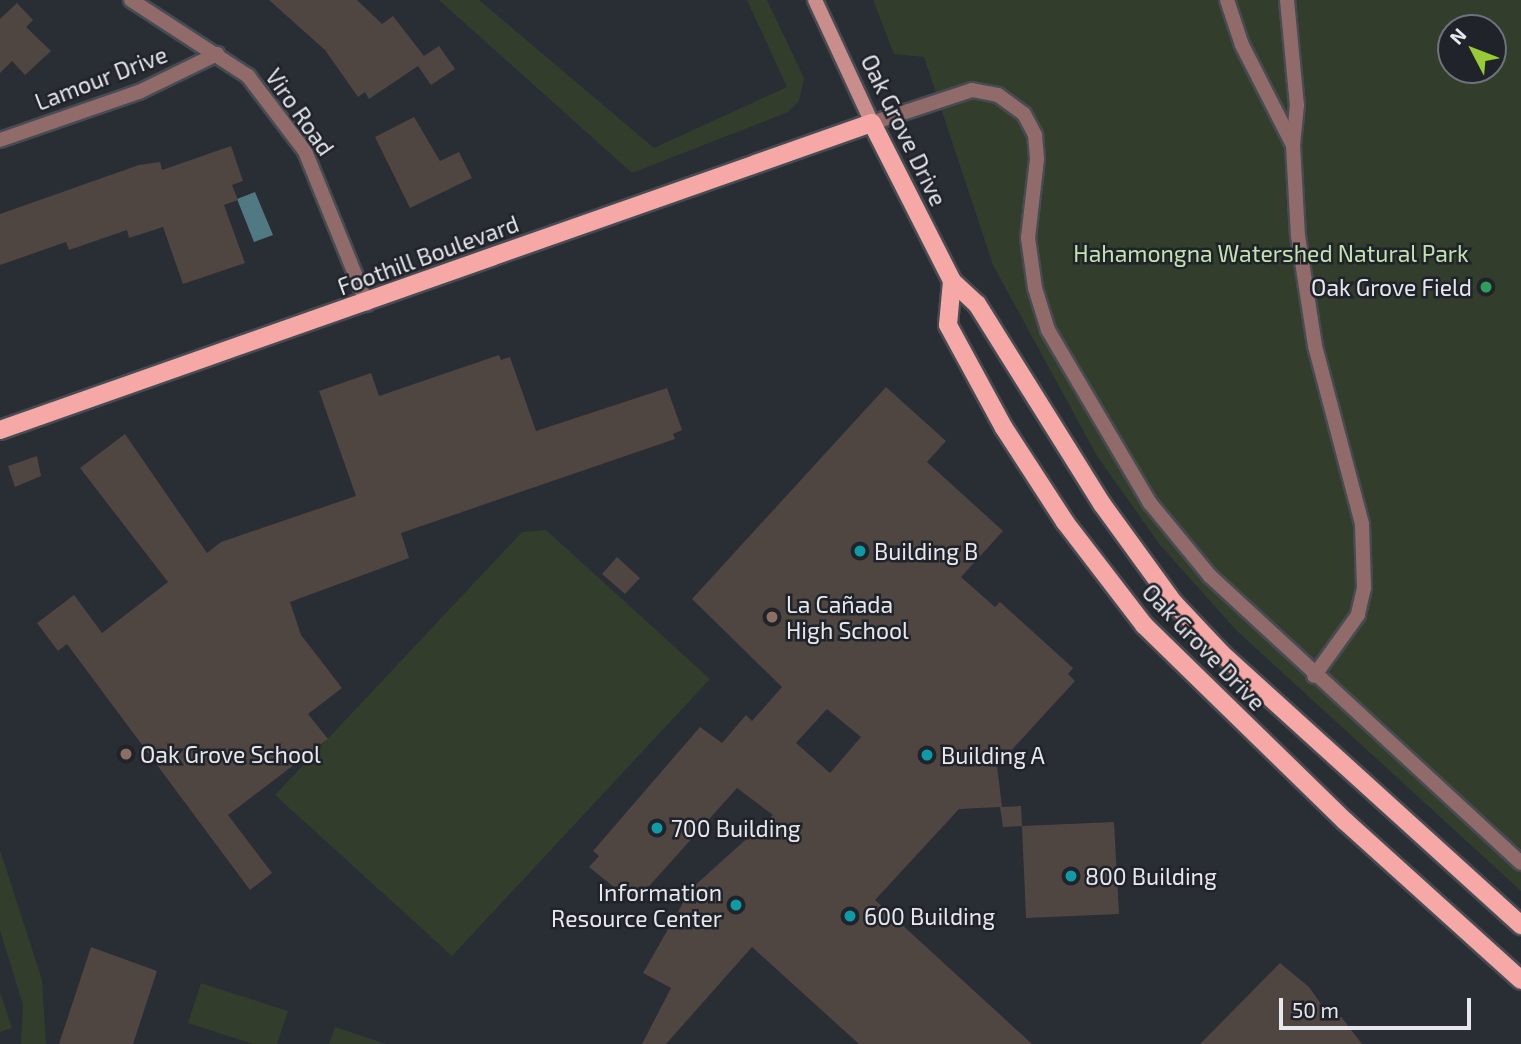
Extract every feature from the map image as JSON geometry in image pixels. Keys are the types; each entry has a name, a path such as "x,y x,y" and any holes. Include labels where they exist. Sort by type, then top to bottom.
{"main road":[{"name":"Oak Grove Drive","path":"872,123 952,281 977,304 1102,504 1196,628 1521,925"},
{"name":"Foothill Boulevard","path":"0,430 367,304 872,123"},
{"name":"Oak Grove Drive","path":"952,281 948,325 1004,428 1065,522 1144,625 1345,821 1521,980"}],"street":[{"name":"Viro Road","path":"131,0 248,76 305,151 367,304"},
{"name":"Oak Grove Drive","path":"815,0 872,123"},
{"path":"1227,0 1242,45 1293,145"},
{"path":"1287,0 1297,106 1293,145 1298,236 1315,346 1362,524 1364,588 1358,615 1314,676"},
{"name":"Lamour Drive","path":"0,140 139,92 217,54"},
{"path":"872,123 972,90 998,95 1024,114 1035,135 1037,159 1028,238 1035,288 1048,330 1150,503 1210,576 1314,676 1521,863"}],"green space":[{"path":"439,0 479,0 654,148 787,87 747,0 767,0 804,78 799,101 788,112 632,173"},
{"name":"Hahamongna Watershed Natural Park","path":"873,0 1521,0 1521,891 1236,630 1160,545 1097,456 993,265 924,57 894,54"},
{"path":"546,530 710,679 452,956 275,795 522,532"},
{"path":"0,850 42,980 46,1044 21,1044 23,1005 0,930"},
{"path":"201,983 288,1011 277,1044 253,1044 188,1023"},
{"path":"0,992 12,1028 0,1032"},
{"path":"335,1027 386,1044 329,1044"}],"water":[{"path":"255,192 273,235 254,242 237,199"}],"building":[{"path":"269,0 357,0 382,24 393,16 424,56 439,46 455,69 431,85 418,66 369,99 365,92 358,97 325,50"},
{"path":"17,3 33,20 26,27 51,51 25,75 12,61 0,73 0,19"},
{"path":"414,117 440,161 459,152 472,178 410,208 375,137"},
{"path":"231,146 243,181 232,185 238,200 224,205 245,263 183,284 163,227 129,238 127,230 69,250 66,242 0,265 0,214 139,165 160,162 162,170"},
{"path":"499,355 501,360 510,357 536,431 667,388 682,430 673,434 675,439 401,533 409,558 290,602 301,635 342,688 308,714 328,739 228,815 272,873 250,890 67,644 58,651 37,623 74,595 102,633 168,582 80,468 125,434 207,553 221,542 356,496 319,391 371,373 379,396"},
{"path":"886,387 946,441 927,462 1003,531 961,577 995,607 1000,602 1073,668 1068,674 1075,681 997,766 1002,807 1021,806 1022,826 1003,827 1000,807 959,809 875,900 1032,1044 859,1044 752,947 666,1044 642,1044 671,988 643,973 691,889 773,815 737,788 634,903 589,867 599,856 593,851 700,727 722,743 746,715 752,721 782,687 692,599","holes":["827,709 861,737 830,773 796,743"]},
{"path":"37,456 41,476 15,487 8,466"},
{"path":"617,557 640,578 625,594 602,574"},
{"name":"800 Building","path":"1114,822 1119,914 1026,918 1022,826"},
{"path":"91,947 157,971 133,1044 59,1044"},
{"path":"1280,963 1309,987 1323,1007 1342,1018 1362,1044 1200,1044"}],"place":[{"name":"Oak Grove Field","path":"1486,287"},
{"name":"Building B","path":"860,551"},
{"name":"La Cañada High School","path":"772,617"},
{"name":"Oak Grove School","path":"126,754"},
{"name":"Building A","path":"927,755"},
{"name":"700 Building","path":"657,828"},
{"name":"800 Building","path":"1071,876"},
{"name":"Information Resource Center","path":"736,905"},
{"name":"600 Building","path":"850,916"}]}
